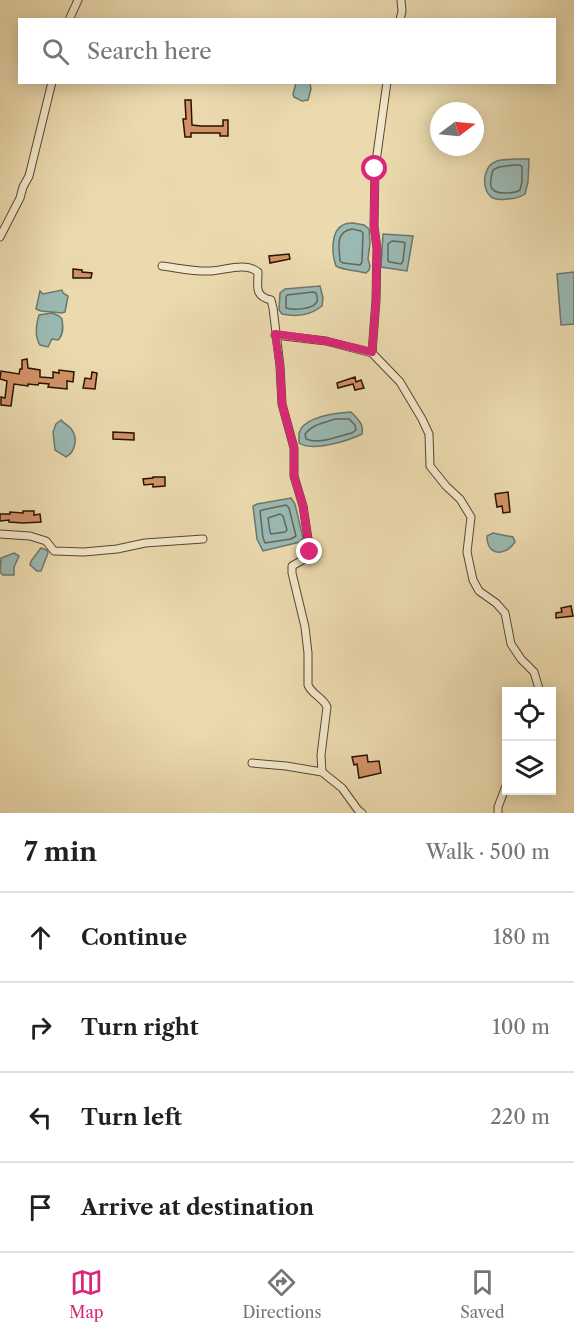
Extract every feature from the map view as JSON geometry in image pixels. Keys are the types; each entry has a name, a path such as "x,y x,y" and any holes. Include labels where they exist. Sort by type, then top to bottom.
{"street":[{"path":"70,18 78,0"},
{"path":"400,18 401,0"},
{"path":"0,237 29,176 52,84"},
{"path":"372,352 377,248 374,226 375,169 387,84"},
{"path":"162,266 210,271 252,267 258,272 258,294 262,298 271,300 280,366 282,404 294,448 294,476 303,506 310,552 306,558 292,566 292,573 305,627 308,685 327,707 321,755 322,771"},
{"path":"275,334 326,341 372,352 400,382 429,434 430,466 460,499 471,518 467,552 473,580 479,591 496,603 505,613 511,644 534,672 538,687"},
{"path":"0,534 38,538 46,541 54,551 84,552 117,549 145,543 203,539"},
{"path":"252,762 322,771 342,788 362,813"},
{"path":"498,813 503,795"}],"water":[{"path":"296,84 310,84 308,100 302,101 293,94"},
{"path":"529,159 525,194 512,199 493,198 486,191 485,174 497,161"},
{"path":"344,224 364,225 369,229 368,259 370,266 366,273 336,266 333,244 336,232"},
{"path":"383,234 413,236 407,271 381,267"},
{"path":"574,272 574,324 561,325 557,274"},
{"path":"320,286 323,298 322,306 318,309 298,315 282,314 279,310 280,293 285,289"},
{"path":"62,290 68,296 65,312 36,309 40,291 43,294"},
{"path":"52,313 62,319 63,330 60,338 52,339 48,347 40,345 36,327 39,315"},
{"path":"351,412 361,424 362,434 348,440 321,446 299,443 299,433 307,423 322,416"},
{"path":"61,420 71,429 75,437 73,449 66,457 55,450 53,432 56,424"},
{"path":"291,498 295,504 303,538 300,542 263,551 257,539 253,506"},
{"path":"493,533 513,537 515,542 502,552 493,551 487,536"},
{"path":"41,548 47,550 48,553 41,571 37,571 30,565"},
{"path":"14,553 19,556 14,567 14,575 3,575 0,572 1,558"}],"building":[{"path":"185,100 191,100 192,125 223,126 223,120 228,120 228,136 220,136 220,133 191,133 191,137 185,137 183,119 186,119"},
{"path":"289,254 290,259 270,263 269,256"},
{"path":"73,269 92,273 91,278 73,278"},
{"path":"27,359 28,368 40,370 40,377 53,378 53,372 59,373 59,370 74,372 73,382 67,381 67,389 48,387 49,384 39,383 38,385 28,384 28,386 14,384 11,406 1,405 1,397 5,398 7,381 0,379 1,371 19,374 22,369 22,360"},
{"path":"92,372 97,373 95,389 83,388 85,378 91,379"},
{"path":"355,377 356,382 361,380 364,388 355,390 353,384 338,388 337,383"},
{"path":"113,432 134,433 134,440 113,439"},
{"path":"165,477 165,486 144,485 143,479"},
{"path":"508,492 510,512 503,513 502,506 497,507 495,494"},
{"path":"23,511 34,511 34,515 40,514 41,522 0,521 0,514 23,513"},
{"path":"571,606 573,616 556,618 556,613 562,612 561,608"},
{"path":"367,755 368,762 379,761 381,773 359,778 357,764 354,765 352,757"}],"route":[{"path":"310,552 303,506 294,476 294,448 282,404 275,334 326,341 372,352 377,248 374,226 375,169"}]}
